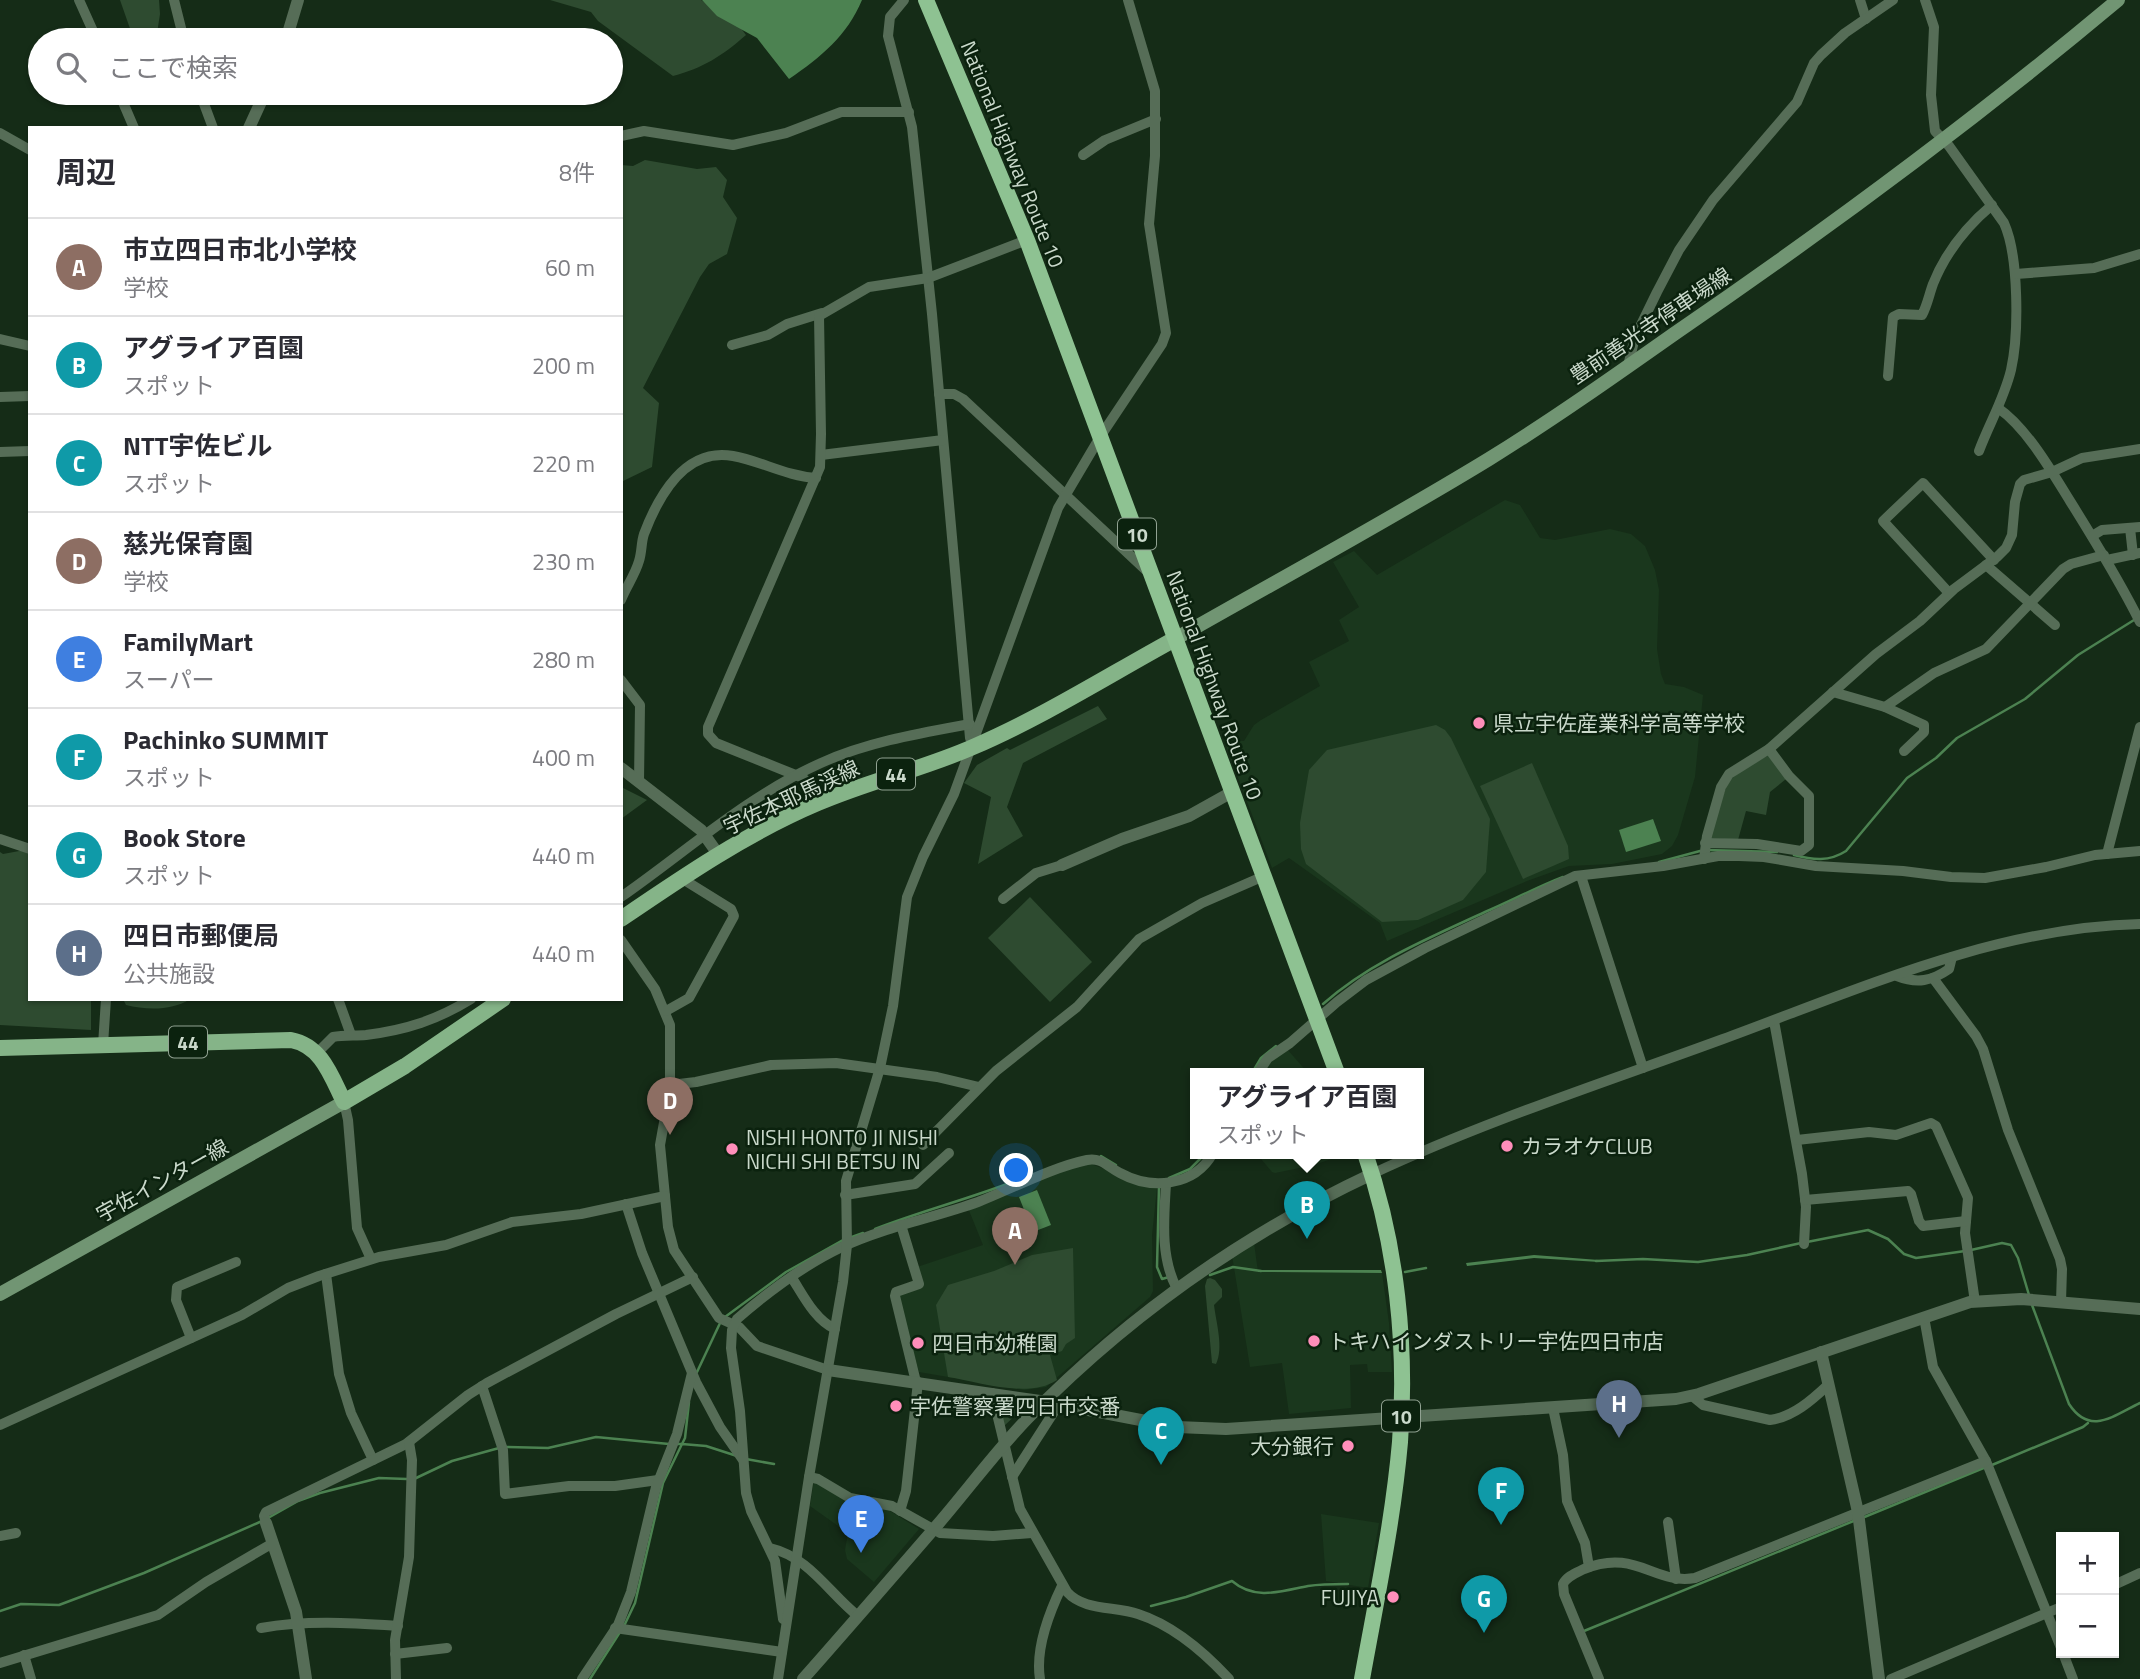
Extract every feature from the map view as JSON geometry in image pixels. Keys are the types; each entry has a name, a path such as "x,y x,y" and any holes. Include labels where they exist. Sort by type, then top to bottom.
{"highway":[{"name":"National Highway Route 10","path":"926,0 1027,240 1335,1068"},
{"name":"10","path":"1362,1679 1392,1506 1401,1418 1401,1358 1396,1294 1382,1212 1367,1159"}],"main road":[{"name":"豊前善光寺停車場線","path":"1175,639 1488,460 1628,366 1749,283 1944,139 2118,0"},
{"name":"宇佐本耶馬渓線","path":"623,918 718,854 820,802 970,748 1037,715 1175,639"},
{"path":"317,1053 344,1102 405,1066 500,1001"},
{"name":"44","path":"0,1048 291,1040 307,1045 317,1053"},
{"name":"宇佐インター線","path":"0,1294 344,1102"}],"street":[{"path":"79,0 92,28"},
{"path":"174,0 181,28"},
{"path":"290,28 298,0"},
{"path":"904,0 893,12 888,29 909,112 928,278 970,724 970,748"},
{"path":"778,1679 835,1329 847,1240 845,1195 848,1168 880,1068 893,1006 906,897 954,794 1064,496 1162,344 1166,333 1149,224 1156,119 1153,78 1128,0"},
{"path":"1860,0 1866,19"},
{"path":"1628,366 1635,337 1679,250 1713,200 1797,102 1814,63 1821,55 1893,0"},
{"path":"1925,0 1931,15 1934,43 1931,110 1936,131 2004,223 2010,236 2016,274 2011,369 1979,452"},
{"path":"124,105 133,126"},
{"path":"204,105 212,126"},
{"path":"250,126 260,105"},
{"path":"623,136 644,131 733,145 786,132 841,112 909,112"},
{"path":"1083,155 1105,140 1156,119"},
{"path":"0,132 28,148"},
{"path":"1888,376 1893,317 1899,314 1924,314 1944,262 1959,239 1992,205"},
{"path":"732,345 768,335 787,324 822,313 873,285 928,278 1027,240"},
{"path":"2016,274 2094,268 2140,254"},
{"path":"820,802 812,787 797,775 716,743 710,738 708,727 816,478 821,455 818,321 822,313"},
{"path":"0,339 28,346"},
{"path":"939,394 954,394 962,399 1152,576"},
{"path":"0,397 28,396"},
{"path":"1998,408 2015,423 2052,472 2105,558 2140,622"},
{"path":"821,455 943,440"},
{"path":"1704,859 1705,843 1724,780 1729,774 1769,749 1876,654 1920,621 1949,593 2006,548 2012,535 2013,515 2020,484 2028,477 2052,472 2082,458 2140,449"},
{"path":"0,452 28,451"},
{"path":"623,596 639,561 648,525 670,484 690,464 708,457 729,455 790,475 816,478"},
{"path":"1949,593 1883,521 1923,482 1990,563 2029,604 2055,625"},
{"path":"1885,707 1934,673 1986,649 2063,569 2071,564 2136,554 2135,528 2102,530 2092,536"},
{"path":"623,683 640,705 639,782"},
{"path":"1833,692 1885,707 1924,724 1924,732 1904,751"},
{"name":"44","path":"623,896 706,834 797,775 849,753 970,724"},
{"path":"2107,854 2117,811 2137,751 2140,727"},
{"path":"1705,843 1757,844 1801,851 1809,845 1809,796 1789,776 1769,749"},
{"path":"623,770 706,834 718,854"},
{"path":"1003,899 1036,873 1189,816 1232,792"},
{"path":"0,839 28,848"},
{"path":"1261,1068 1268,1058 1352,989 1372,976 1563,881 1581,876 1704,859 1753,856 1816,866 1903,870 1968,878 2002,876 2107,854 2140,851"},
{"path":"923,1145 996,1071 1077,1007 1139,939 1202,903 1264,876"},
{"path":"1581,876 1643,1068"},
{"path":"666,1011 690,998 734,916 731,909 681,878"},
{"path":"1424,1152 1643,1068 1951,957 2029,936 2140,924"},
{"path":"623,943 655,989 666,1011 671,1035 670,1085 660,1145 670,1239 679,1258 716,1315 738,1327 759,1347 828,1370 992,1393 1147,1422 1202,1429 1653,1402 1692,1396 1975,1302 2009,1299 2140,1309"},
{"path":"1898,976 1915,982 1933,978 1949,969 1951,957"},
{"path":"1933,978 1983,1049 2008,1130 2060,1259 2061,1302"},
{"path":"103,1045 106,1001"},
{"path":"339,1001 351,1035"},
{"path":"317,1053 333,1037 392,1031 428,1023 467,1001"},
{"path":"1774,1021 1797,1140 1805,1200 1804,1244"},
{"path":"670,1085 785,1064 836,1063 946,1078 979,1087"},
{"path":"344,1102 348,1120 357,1228 371,1259"},
{"path":"1797,1140 1864,1133 1896,1135 1934,1124 1968,1198 1965,1233 1975,1302"},
{"path":"845,1195 915,1184 949,1153"},
{"path":"785,1636 779,1579 770,1548 749,1506 731,1348 733,1325 739,1317 847,1240 968,1205 1090,1159 1102,1161 1132,1179 1166,1184 1188,1176 1209,1159"},
{"path":"803,1679 1004,1444 1052,1403 1105,1347 1177,1289 1238,1247 1372,1174 1407,1159"},
{"path":"1166,1184 1167,1264 1177,1289"},
{"path":"1805,1200 1908,1191 1923,1226 1966,1221"},
{"path":"0,1425 191,1338 283,1290 326,1274 371,1259 442,1246 512,1222 581,1214 666,1196"},
{"path":"626,1204 637,1241 692,1373 744,1462"},
{"path":"900,1511 906,1491 917,1382 895,1296 896,1292 919,1284 901,1225"},
{"path":"191,1338 176,1300 177,1287 236,1262"},
{"path":"326,1274 339,1374 351,1413 373,1460"},
{"path":"306,1679 299,1622 266,1523 266,1512 409,1442 482,1386 693,1277"},
{"path":"792,1278 817,1314 835,1329"},
{"path":"1924,1317 1933,1367 1986,1461 2056,1634"},
{"path":"1821,1352 1858,1512 1879,1679"},
{"path":"582,1679 615,1629 631,1592 658,1480 680,1423 692,1373"},
{"path":"1692,1396 1703,1405 1770,1420 1798,1409 1828,1385"},
{"path":"482,1386 503,1450 505,1494 569,1486 615,1486 658,1480"},
{"path":"992,1393 1020,1509 1062,1586 1078,1601 1136,1613 1162,1626 1200,1652 1229,1679"},
{"path":"1012,1477 1052,1403"},
{"path":"1553,1408 1563,1455 1567,1501 1585,1543 1589,1567"},
{"path":"396,1679 395,1654 409,1557 412,1460 409,1442"},
{"path":"1599,1679 1563,1589 1566,1578 1589,1567 1614,1562 1626,1562 1688,1580 1703,1576 1986,1461"},
{"path":"809,1477 818,1479 850,1498 883,1503 932,1531 993,1536 1032,1532"},
{"path":"1668,1522 1676,1578"},
{"path":"0,1536 16,1532"},
{"path":"0,1662 158,1615 273,1543"},
{"path":"770,1548 796,1559 827,1584 839,1601 858,1616"},
{"path":"2119,1583 2140,1573"},
{"path":"1040,1679 1039,1661 1048,1618 1062,1586"},
{"path":"1891,1679 2056,1609"},
{"path":"261,1628 299,1622 398,1626"},
{"path":"615,1629 782,1652"},
{"path":"395,1654 447,1648"},
{"path":"24,1656 31,1679"},
{"path":"2065,1658 2073,1679"}],"shaded area":[{"path":"120,0 159,0 158,28 130,28"},
{"path":"550,0 701,0 737,23 746,35 712,60 673,76 623,39 623,28 608,28 591,12"},
{"path":"702,0 862,0 849,24 832,45 789,79 757,38 717,16"},
{"path":"645,160 697,169 716,167 727,180 723,197 737,218 727,254 709,264 700,277 643,388 659,403 652,467 623,481 623,165 633,166"},
{"name":"県立宇佐産業科学高等学校","path":"1505,500 1520,505 1540,538 1555,540 1610,529 1631,534 1645,546 1655,570 1659,590 1657,649 1661,674 1665,684 1684,687 1703,695 1695,777 1678,835 1672,846 1662,854 1612,864 1569,866 1527,881 1387,941 1380,923 1289,858 1272,868 1224,740 1244,741 1254,725 1320,686 1309,662 1349,641 1339,620 1359,607 1333,562 1354,551 1377,575"},
{"path":"1098,706 1107,719 1023,763 1007,807 1023,836 978,864 991,797 964,783 977,765 1007,748 1010,750"},
{"path":"1436,725 1445,730 1451,738 1490,819 1486,872 1463,900 1418,920 1382,922 1306,864 1301,849 1300,823 1309,770 1327,750"},
{"path":"1769,755 1786,779 1770,792 1766,815 1746,811 1738,840 1712,838 1709,835 1728,782 1739,772"},
{"path":"1532,763 1568,846 1569,859 1523,879 1480,786"},
{"path":"623,788 647,800 623,818"},
{"path":"1653,819 1661,841 1626,852 1619,830"},
{"path":"28,849 28,1001 91,1001 91,1030 0,1025 0,852 3,854"},
{"path":"1030,897 1092,962 1050,1002 988,938"},
{"path":"124,1001 186,1001 167,1007 142,1008 126,1005"},
{"path":"1287,1049 1304,1068 1267,1068"},
{"path":"1261,1159 1331,1159 1314,1165 1272,1172"},
{"path":"1088,1163 1157,1188 1152,1235 1153,1291 1150,1297 1046,1387 1024,1390 919,1372 897,1296 923,1286 917,1267 983,1245 968,1208"},
{"path":"1037,1190 1051,1225 1033,1232 1019,1197"},
{"path":"1254,1243 1258,1272 1382,1273 1392,1372 1368,1372 1367,1364 1350,1365 1351,1408 1289,1414 1282,1363 1250,1367 1232,1255"},
{"path":"1073,1248 1075,1338 1066,1344 1062,1351 1050,1355 1057,1380 1046,1386 1018,1389 948,1377 936,1305 948,1285 994,1271 1032,1255"},
{"path":"1534,1255 1599,1262 1534,1258 1467,1266 1466,1263"},
{"path":"1381,1270 1382,1273 1258,1272"},
{"path":"1210,1278 1222,1289 1222,1297 1214,1305 1219,1343 1216,1364 1212,1363 1205,1286"},
{"path":"995,1397 1027,1404 1002,1428"},
{"path":"814,1480 890,1511 919,1529 874,1582 847,1559 845,1550 848,1533 810,1506"},
{"path":"1321,1514 1379,1523 1368,1588 1326,1581"}],"waterway":[{"path":"1794,855 1821,859 1846,851 1907,778 1936,758 1957,738 2025,699 2078,655 2134,620"},
{"path":"1707,850 1777,852"},
{"path":"1659,862 1700,851"},
{"path":"1323,1004 1360,976 1400,952 1563,877"},
{"path":"1255,1068 1261,1058 1276,1046"},
{"path":"1101,1156 1116,1165"},
{"path":"1169,1178 1190,1169 1200,1159"},
{"path":"875,1229 1015,1181"},
{"path":"1159,1186 1157,1267 1162,1279 1169,1277"},
{"path":"1807,1242 1868,1230 1888,1239 1904,1254 1916,1258 1965,1251"},
{"path":"849,1238 863,1233"},
{"path":"725,1317 786,1272 843,1240"},
{"path":"1596,1261 1643,1259 1698,1262 1801,1243"},
{"path":"1971,1250 2002,1243 2011,1245 2018,1258 2029,1295"},
{"path":"1210,1275 1233,1267 1261,1271"},
{"path":"1405,1272 1426,1268"},
{"path":"2032,1305 2069,1404 2077,1414 2085,1419 2102,1420 2140,1403"},
{"path":"697,1372 721,1321"},
{"path":"676,1444 682,1444 685,1438 689,1402"},
{"path":"1992,1465 2088,1423"},
{"path":"506,1447 548,1448 596,1437 669,1444"},
{"path":"624,1626 635,1603 663,1483 682,1444 706,1446 737,1456"},
{"path":"414,1479 452,1461 499,1448"},
{"path":"746,1459 774,1464"},
{"path":"1862,1518 1986,1467"},
{"path":"268,1518 298,1501 320,1493 379,1478 407,1479"},
{"path":"1584,1631 1856,1520"},
{"path":"0,1611 21,1604 59,1605 144,1573 262,1521"},
{"path":"1151,1606 1232,1581 1259,1593 1348,1584"},
{"path":"590,1679 620,1632"}],"place":[{"name":"県立宇佐産業科学高等学校","path":"1479,723"},
{"name":"慈光保育園","path":"670,1135"},
{"name":"カラオケCLUB","path":"1507,1146"},
{"name":"NISHI HONTO JI NISHI NICHI SHI BETSU IN","path":"732,1149"},
{"name":"アグライア百園","path":"1307,1239"},
{"name":"市立四日市北小学校","path":"1015,1265"},
{"name":"トキハインダストリー宇佐四日市店","path":"1314,1341"},
{"name":"四日市幼稚園","path":"918,1343"},
{"name":"宇佐警察署四日市交番","path":"896,1406"},
{"name":"四日市郵便局","path":"1619,1438"},
{"name":"大分銀行","path":"1348,1446"},
{"name":"NTT宇佐ビル","path":"1161,1465"},
{"name":"Pachinko SUMMIT","path":"1501,1525"},
{"name":"FamilyMart","path":"861,1553"},
{"name":"FUJIYA","path":"1393,1597"},
{"name":"Book Store","path":"1484,1633"}]}
